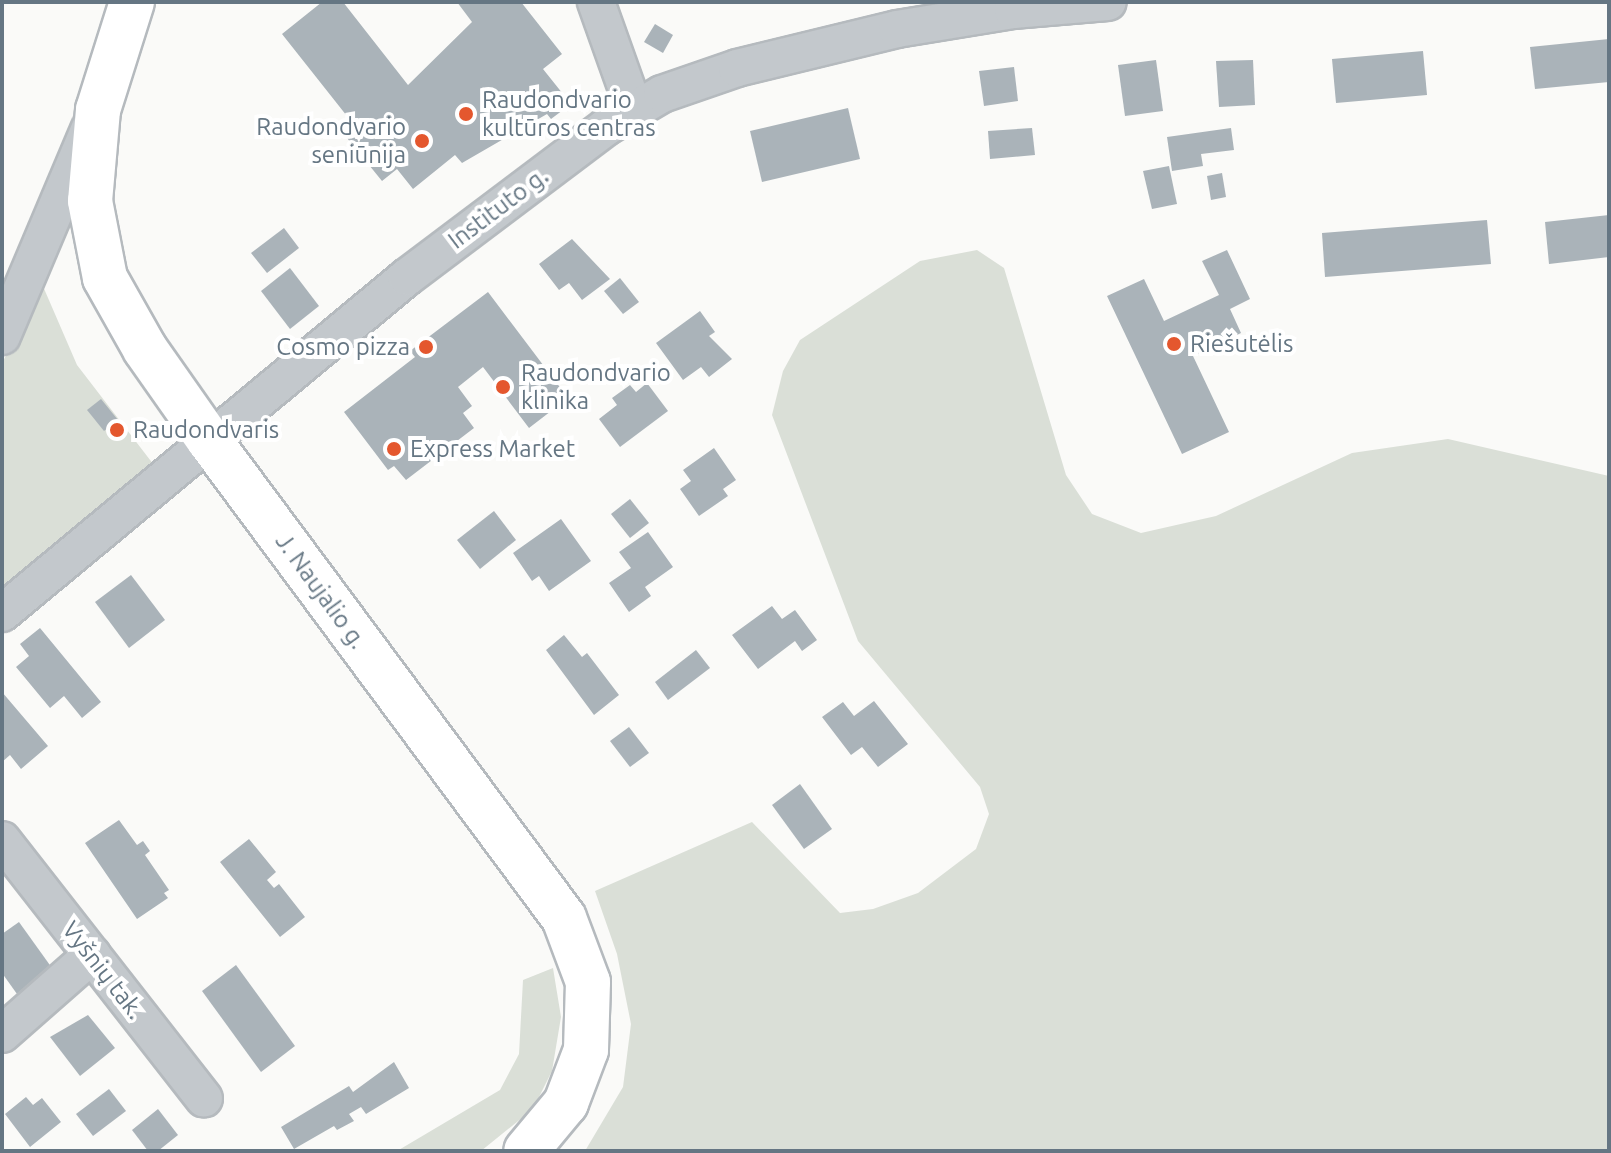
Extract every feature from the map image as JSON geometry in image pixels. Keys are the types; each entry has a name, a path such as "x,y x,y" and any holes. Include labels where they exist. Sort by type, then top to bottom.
{"main road":[{"name":"J. Naujalio g.","path":"132,2 98,110 90,201 105,278 145,349 209,440 535,878 577,945 588,982 586,1050 566,1103 526,1151"}],"street":[{"path":"596,2 634,109"},
{"name":"Instituto g.","path":"2,613 418,269 634,109 695,80 897,29 1013,10 1108,2"},
{"path":"2,336 98,110"},
{"name":"Vyšnių tak.","path":"2,840 204,1099"},
{"path":"2,1034 92,955"}],"shaded area":[{"path":"977,250 1004,268 1066,475 1092,514 1141,533 1216,516 1352,453 1448,439 1609,476 1609,1151 585,1151 623,1087 631,1024 617,954 595,891 752,822 840,913 873,909 918,893 976,849 989,814 980,787 858,641 772,415 783,371 800,340 920,261"},
{"path":"37,283 42,284 77,365 157,469 2,598 2,364"},
{"path":"553,968 561,1017 552,1071 533,1109 481,1151 397,1151 500,1090 519,1054 523,980"}],"building":[{"path":"322,2 343,2 408,85 472,22 457,2 521,2 562,54 543,69 571,104 551,119 547,114 462,163 455,155 413,189 397,169 382,181 347,138 358,130 282,34"},
{"path":"655,24 673,35 663,53 644,42"},
{"path":"1609,39 1609,82 1535,89 1530,47"},
{"path":"1423,51 1427,95 1336,103 1332,59"},
{"path":"1156,60 1163,111 1125,116 1118,65"},
{"path":"1253,60 1255,105 1219,107 1216,61"},
{"path":"1014,67 1018,101 984,106 979,71"},
{"path":"848,108 860,159 762,182 750,131"},
{"path":"1032,128 1035,155 990,159 988,131"},
{"path":"1231,128 1234,150 1201,154 1203,166 1172,171 1167,137"},
{"path":"1169,166 1177,204 1152,209 1143,171"},
{"path":"1222,173 1226,197 1211,200 1207,176"},
{"path":"1609,215 1609,257 1549,264 1545,222"},
{"path":"1487,220 1491,264 1325,277 1322,233"},
{"path":"284,228 299,248 267,273 251,253"},
{"path":"572,239 610,279 582,300 569,283 559,290 539,264"},
{"name":"Riešutėlis","path":"1227,250 1250,299 1230,309 1241,333 1193,356 1229,432 1182,454 1107,296 1144,279 1164,321 1219,295 1202,261"},
{"path":"290,268 319,306 290,329 261,291"},
{"path":"620,278 639,302 623,314 604,291"},
{"path":"488,292 568,398 529,428 483,367 458,387 472,406 463,413 474,428 406,480 394,466 388,470 344,412 415,357 410,351"},
{"path":"700,311 715,332 709,336 732,359 709,377 701,367 683,380 656,343"},
{"path":"647,383 668,411 620,447 599,419 617,405 612,398 630,385 636,392"},
{"path":"101,399 118,420 104,431 87,410"},
{"path":"714,448 736,480 723,489 728,496 699,516 680,489 691,481 683,470"},
{"path":"630,499 649,523 630,538 611,514"},
{"path":"494,511 516,540 480,569 457,540"},
{"path":"561,519 591,561 549,591 539,576 532,581 513,553"},
{"path":"648,532 673,567 645,587 651,596 629,612 609,583 631,568 619,552"},
{"path":"131,575 165,620 129,648 95,602"},
{"path":"772,606 782,619 795,610 817,640 802,651 795,641 758,669 732,635"},
{"path":"40,628 101,702 82,718 64,696 50,708 16,667 29,656 20,644"},
{"path":"564,635 582,657 587,653 619,695 594,715 546,650"},
{"path":"696,650 710,668 668,700 655,682"},
{"path":"2,692 48,746 21,769 10,755 2,762"},
{"path":"874,701 908,744 878,767 862,747 851,755 822,717 843,702 854,716"},
{"path":"629,727 649,753 630,767 610,741"},
{"path":"800,784 832,829 804,849 772,805"},
{"path":"119,820 137,845 143,841 150,851 145,855 169,890 164,893 168,898 137,919 85,843"},
{"path":"249,839 276,872 267,880 274,888 279,884 305,917 280,937 220,862"},
{"path":"19,922 57,975 22,1001 2,973 2,934"},
{"path":"236,965 295,1046 261,1072 202,991"},
{"path":"88,1015 115,1048 80,1076 50,1037"},
{"path":"394,1062 409,1088 366,1114 361,1107 349,1114 354,1121 337,1130 334,1126 294,1149 281,1127 349,1086 353,1092"},
{"path":"109,1089 126,1111 93,1136 76,1114"},
{"path":"26,1097 33,1105 42,1098 61,1122 30,1147 5,1114"},
{"path":"158,1109 178,1135 158,1151 148,1151 132,1130"}],"place":[{"name":"Raudondvario kultūros centras","path":"466,114"},
{"name":"Raudondvario seniūnija","path":"422,141"},
{"name":"Riešutėlis","path":"1174,344"},
{"name":"Cosmo pizza","path":"426,347"},
{"name":"Raudondvario klinika","path":"503,387"},
{"name":"Raudondvaris","path":"117,430"},
{"name":"Express Market","path":"394,449"}]}
